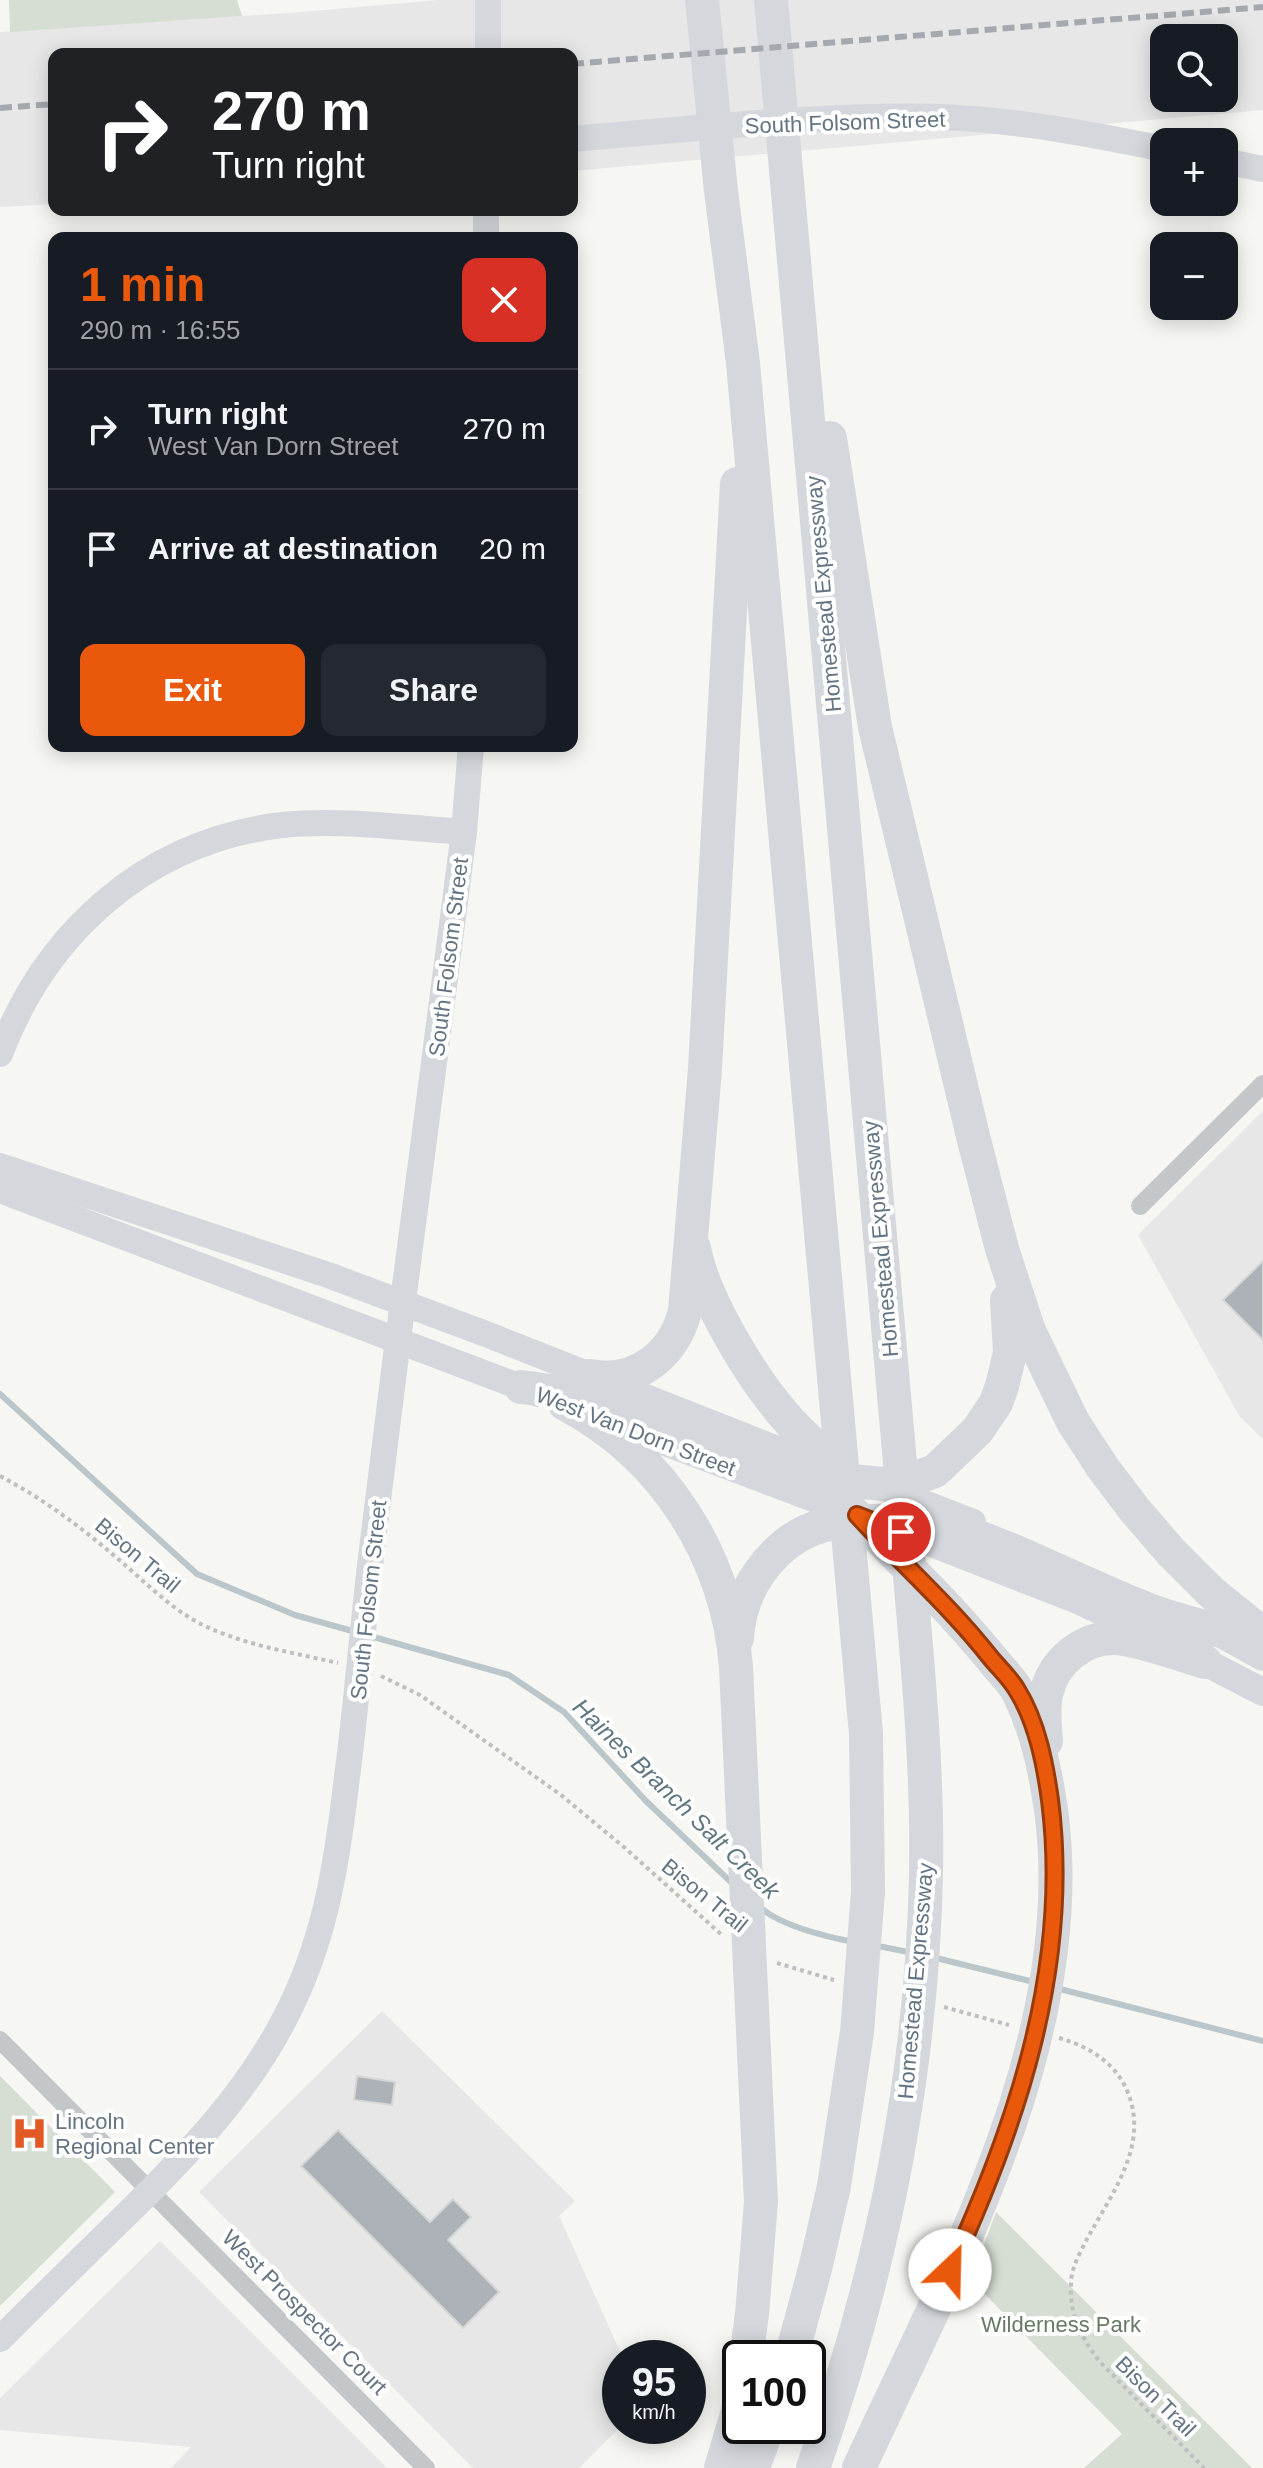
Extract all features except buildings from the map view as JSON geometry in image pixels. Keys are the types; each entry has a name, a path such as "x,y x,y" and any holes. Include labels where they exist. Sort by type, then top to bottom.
{"highway":[{"path":"702,0 721,191 743,363 863,1703 869,1841 864,1961 857,2032 834,2186 796,2340"},
{"name":"Homestead Expressway","path":"771,0 922,1722 926,1876 913,2044 885,2213 860,2320 813,2468"},
{"path":"789,185 875,727 1002,1249 1029,1331 1050,1378 1073,1422 1103,1468 1171,1552 1211,1592 1263,1634"},
{"path":"590,1376 620,1377 638,1372 657,1360 677,1335 685,1311 705,1069 743,363"},
{"path":"692,1219 695,1254 713,1302 731,1337 785,1416 815,1471 877,1522 1018,1691 1039,1746 1049,1797"},
{"path":"521,1387 580,1395 760,1461 815,1471 907,1481 935,1471 977,1431 996,1403 1010,1353 1002,1249"},
{"path":"565,1404 610,1432 649,1467 678,1502 713,1565 732,1629 761,2202 748,2340"},
{"path":"736,1667 738,1618 742,1604 768,1560 791,1539 831,1522 877,1522 967,1533 1144,1609 1210,1646"},
{"path":"859,2468 969,2227 1016,2110 1032,2048 1049,1954 1055,1898 1055,1851 1044,1712 1046,1693 1053,1674 1080,1647 1098,1640 1115,1638 1210,1646"},
{"path":"721,2468 728,2444"},
{"path":"753,2468 762,2444"}],"main road":[{"path":"488,0 488,48"},
{"name":"South Folsom Street","path":"578,139 865,117 943,117 1080,131 1150,146"},
{"path":"1238,164 1263,169"},
{"name":"South Folsom Street","path":"0,2339 196,2145 250,2076 284,2021 306,1973 322,1925 336,1868 371,1561 464,832 471,752"},
{"path":"0,1054 27,994 52,956 106,900 165,861 216,840 283,825 322,823 464,832"},
{"name":"West Van Dorn Street","path":"0,1166 328,1275 486,1334 815,1471 940,1528"},
{"name":"West Van Dorn Street","path":"0,1190 565,1404 815,1471 877,1522"},
{"path":"1210,1646 1263,1657"},
{"path":"1210,1646 1263,1692"}],"street":[{"path":"1140,1206 1263,1084"},
{"name":"West Prospector Court","path":"0,2040 426,2468"}],"path":[{"name":"Bison Trail","path":"0,1476 69,1519 159,1596 196,1622 236,1639 350,1667"},
{"name":"Bison Trail","path":"376,1674 420,1695 561,1795 724,1937"},
{"path":"772,1962 845,1982"},
{"path":"932,2004 1013,2026"},
{"name":"Bison Trail","path":"1056,2038 1070,2041 1105,2060 1123,2080 1134,2108 1136,2135 1128,2164 1077,2258 1070,2283 1073,2315 1085,2343 1100,2362 1204,2468"}],"shaded area":[{"path":"438,0 1263,0 1263,110 578,170 578,48 48,48 48,204 0,207 0,32"},
{"path":"1263,1111 1263,1439 1240,1417 1138,1235"},
{"path":"382,2011 575,2201 559,2216 615,2340 602,2340 603,2444 579,2468 473,2468 199,2192"},
{"path":"160,2241 387,2468 171,2468 191,2447 0,2430 0,2398"}],"green space":[{"path":"9,0 237,0 242,16 10,32"},
{"name":"Lincoln Regional Center","path":"0,2076 115,2192 0,2306"},
{"name":"Wilderness Park","path":"996,2212 1252,2468 1084,2468 1122,2434 971,2280"}],"waterway":[{"name":"Haines Branch Salt Creek","path":"0,1394 197,1574 295,1615 356,1632"},
{"name":"Haines Branch Salt Creek","path":"370,1636 509,1675 564,1712 646,1801 734,1885"},
{"name":"Haines Branch Salt Creek","path":"761,1908 793,1925 854,1942"},
{"name":"Haines Branch Salt Creek","path":"873,1945 913,1953"},
{"name":"Haines Branch Salt Creek","path":"932,1957 1034,1982"},
{"name":"Haines Branch Salt Creek","path":"1056,1988 1263,2041"}],"railway":[{"path":"578,64 1263,7"},
{"path":"0,108 48,104"}],"place":[{"name":"Lincoln Regional Center","path":"29,2134"}],"route":[{"path":"901,1532 857,1515 973,1635 1018,1691 1044,1764 1054,1830 1055,1898 1051,1941 1032,2048 1016,2110 950,2270"}]}
